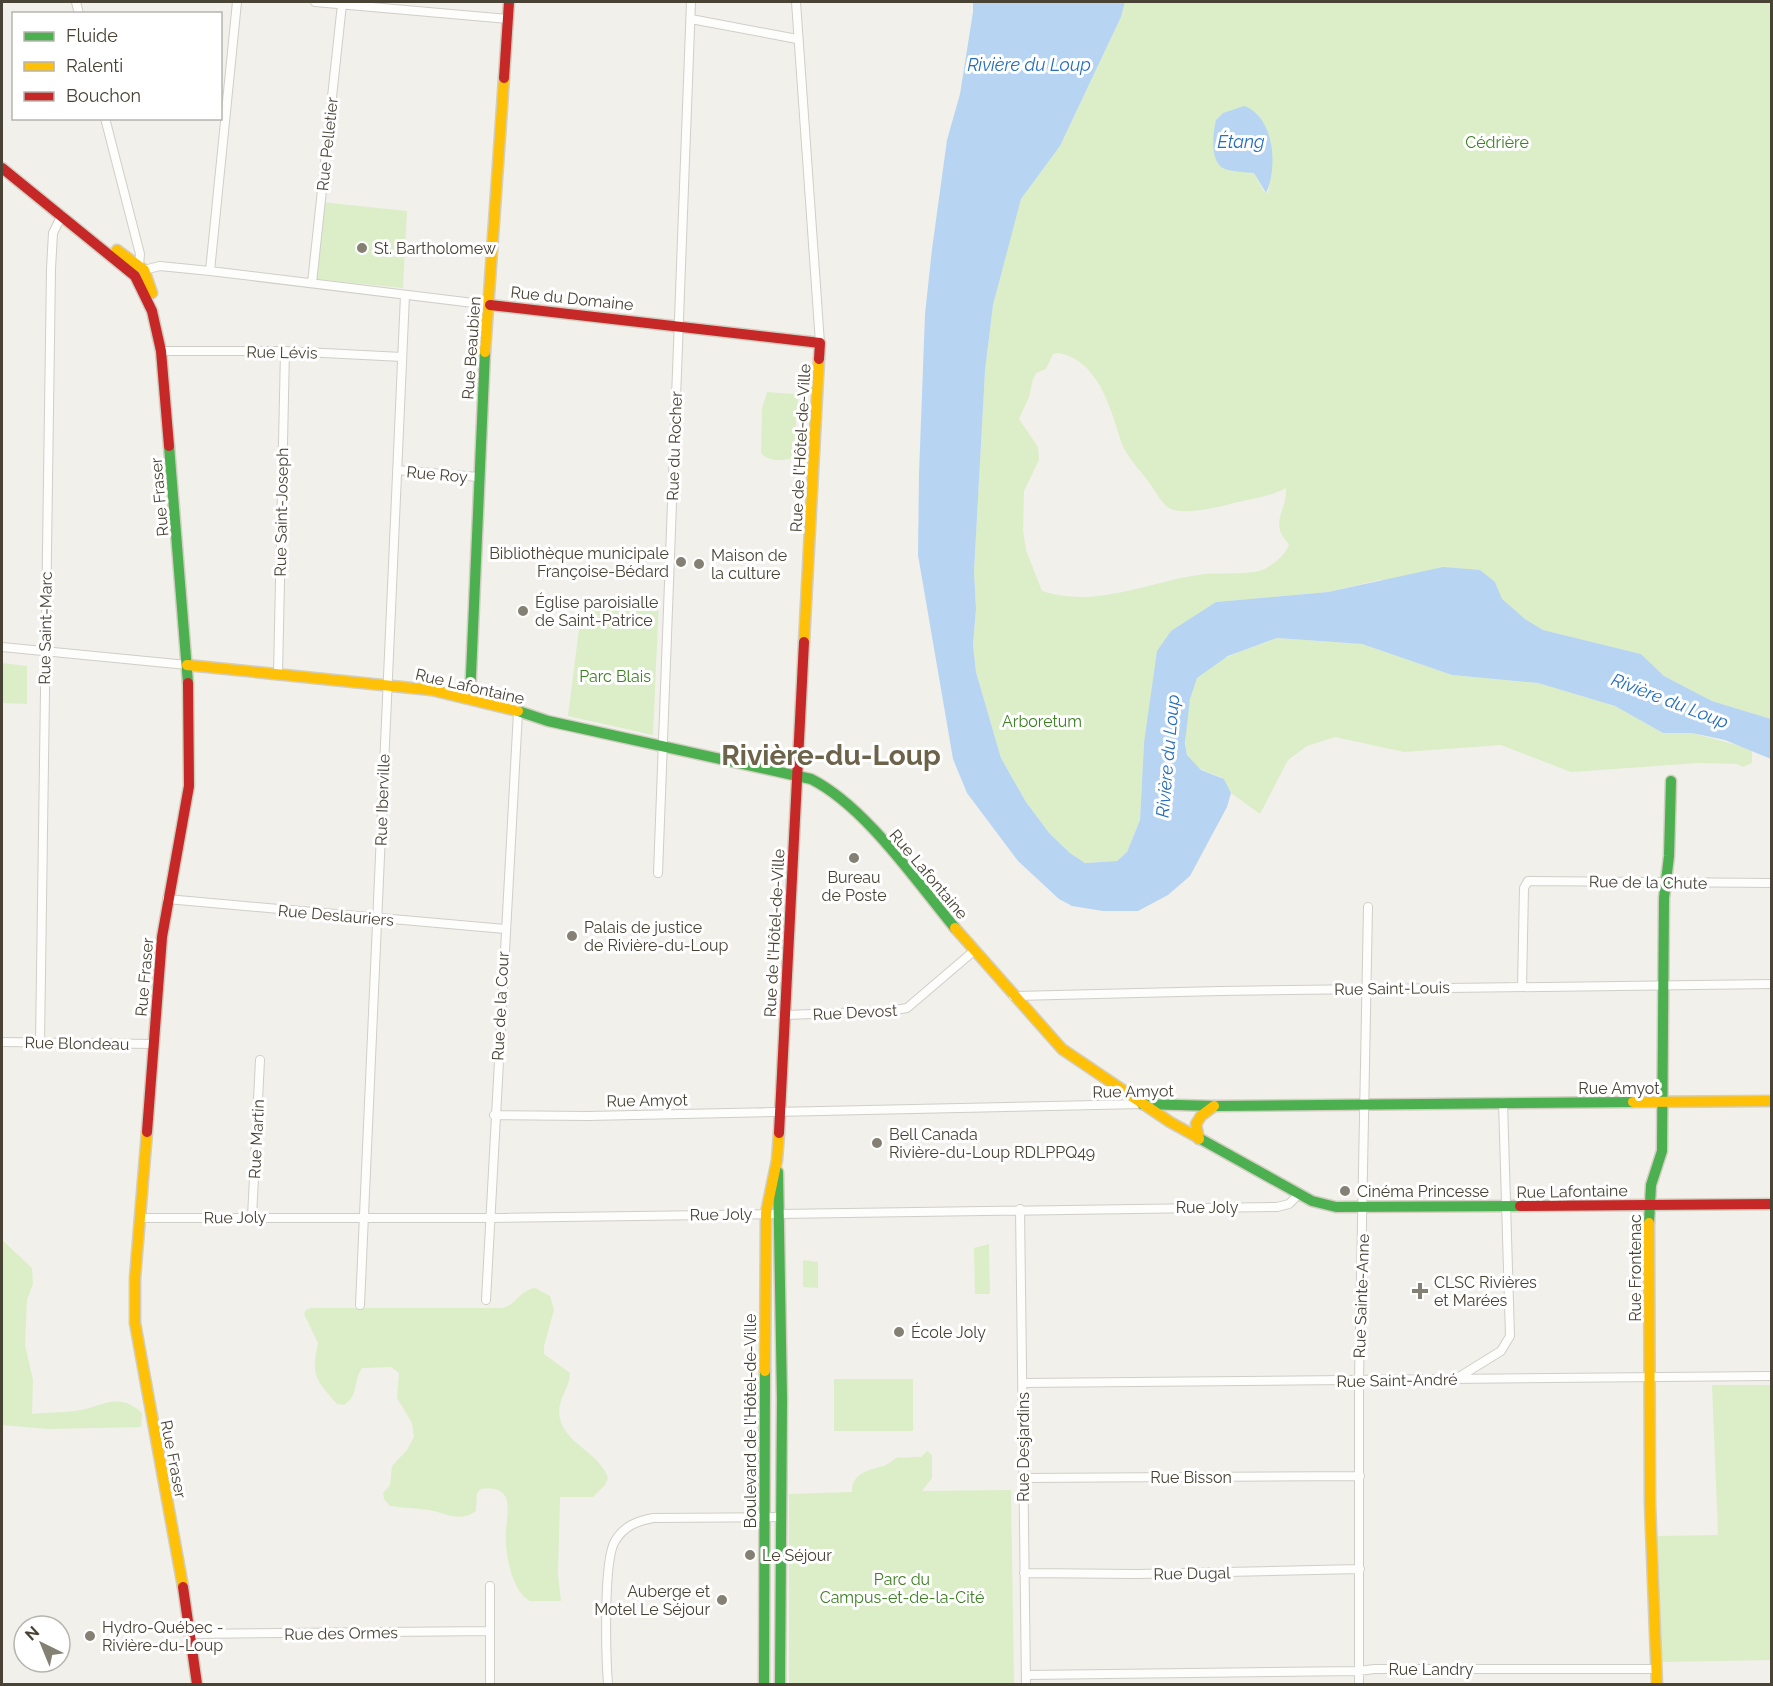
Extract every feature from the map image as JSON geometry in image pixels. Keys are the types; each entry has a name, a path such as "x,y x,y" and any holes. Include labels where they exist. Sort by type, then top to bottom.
{"main road":[{"name":"Rue Beaubien","path":"470,698 478,477 509,2"},
{"path":"2,168 82,231 139,271"},
{"name":"Rue Fraser","path":"139,271 156,321 161,351 190,710 189,786 167,899 153,1044 135,1323 191,1634 197,1684"},
{"name":"Rue du Domaine","path":"490,304 820,343"},
{"name":"Rue de l'Hôtel-de-Ville","path":"780,1112 820,343"},
{"name":"Rue Lafontaine","path":"187,665 387,683 470,698 662,746 797,775 827,787 853,807 1013,996 1062,1048 1142,1104 1200,1140 1298,1195 1327,1205 1364,1208 1772,1203"},
{"name":"Rue Frontenac","path":"1657,1684 1650,1504 1649,1205 1651,1185 1662,1156 1662,985 1671,781"},
{"name":"Rue Amyot","path":"1142,1104 1215,1106 1772,1101"},
{"path":"1200,1140 1196,1132 1198,1119 1215,1106"},
{"name":"Boulevard de l'Hôtel-de-Ville","path":"780,1112 777,1160 780,1213 780,1684"},
{"name":"Boulevard de l'Hôtel-de-Ville","path":"764,1684 766,1213 777,1160"}],"street":[{"path":"210,271 237,2"},
{"path":"315,2 508,19"},
{"name":"Rue du Rocher","path":"658,873 692,2"},
{"name":"Rue de l'Hôtel-de-Ville","path":"796,2 820,343"},
{"name":"Rue Pelletier","path":"312,283 342,4"},
{"path":"691,19 797,39"},
{"name":"Rue Fraser","path":"106,120 140,254 139,271"},
{"name":"Rue Saint-Marc","path":"40,1043 51,269 53,233 62,215"},
{"name":"Rue du Domaine","path":"139,271 160,266 490,304"},
{"name":"Rue Iberville","path":"360,1305 362,1216 405,295"},
{"name":"Rue Lévis","path":"161,351 285,351 402,357"},
{"name":"Rue Saint-Joseph","path":"278,673 285,351"},
{"name":"Rue Roy","path":"397,470 478,477"},
{"name":"Rue Lafontaine","path":"2,647 187,665"},
{"name":"Rue de la Cour","path":"486,1300 494,1115 518,711"},
{"name":"Rue de la Chute","path":"1522,987 1526,882 1772,883"},
{"name":"Rue Deslauriers","path":"167,899 505,929"},
{"name":"Rue Sainte-Anne","path":"1359,1684 1359,1381 1368,907"},
{"name":"Rue Devost","path":"786,1015 890,1011 908,1008 975,950"},
{"name":"Rue Saint-Louis","path":"1013,996 1772,984"},
{"name":"Rue Blondeau","path":"2,1042 153,1044"},
{"name":"Rue Martin","path":"252,1217 260,1060"},
{"path":"1455,1378 1501,1351 1508,1341 1511,1326 1503,1102"},
{"name":"Rue Amyot","path":"494,1115 780,1112 1142,1104"},
{"name":"Rue Joly","path":"140,1218 362,1216 489,1218 1254,1207 1287,1206 1298,1195"},
{"name":"Rue Desjardins","path":"1020,1209 1026,1684"},
{"name":"Rue Saint-André","path":"1023,1383 1772,1376"},
{"name":"Rue Bisson","path":"1023,1478 1360,1476"},
{"path":"602,1684 607,1680 610,1554 615,1541 625,1529 653,1518 781,1517"},
{"name":"Rue Dugal","path":"1024,1573 1136,1575 1360,1569"},
{"path":"490,1586 490,1684"},
{"name":"Rue des Ormes","path":"191,1634 490,1631"},
{"name":"Rue Landry","path":"1026,1675 1374,1669 1656,1669"}],"green space":[{"path":"1125,2 1771,2 1771,719 1712,701 1664,676 1641,654 1543,630 1525,619 1501,599 1495,582 1379,580 1328,592 1216,602 1144,743 1140,820 1127,852 1117,861 1085,863 1070,853 1050,834 1026,802 1001,758 976,672 973,646 976,609 974,572 985,371 993,305 1021,199 1060,146 1121,17","holes":["1258,115 1270,144 1271,171 1268,193 1264,192 1254,173 1226,169 1215,146 1216,120","1058,353 1084,365 1093,376 1108,402 1125,450 1165,505 1171,509 1177,511 1202,510 1267,495 1286,488 1279,523 1283,536 1289,544 1281,557 1268,567 1255,572 1184,577 1103,595 1062,596 1042,591 1026,550 1023,530 1024,491 1039,460 1038,447 1019,419 1036,373 1046,369 1053,354"]},
{"path":"321,202 407,211 403,288 314,279"},
{"path":"767,392 795,394 798,400 793,458 776,460 761,453 762,408"},
{"name":"Parc Blais","path":"583,597 659,599 653,735 568,716"},
{"path":"1277,638 1362,644 1452,675 1538,683 1615,706 1663,733 1692,733 1752,749 1752,763 1743,767 1737,764 1699,763 1571,772 1501,745 1404,752 1335,737 1307,746 1288,760 1260,814 1231,793 1224,779 1200,769 1192,762 1186,742 1187,717 1192,692 1198,677 1225,658"},
{"path":"2,663 27,666 27,704 2,703"},
{"path":"2,1240 32,1268 33,1284 27,1300 25,1345 33,1380 32,1414 75,1411 117,1401 133,1406 142,1413 141,1427 48,1429 2,1425"},
{"path":"989,1244 990,1294 975,1294 974,1248"},
{"path":"803,1260 818,1262 818,1288 803,1287"},
{"path":"535,1288 550,1296 554,1310 544,1354 570,1373 559,1412 563,1428 598,1462 608,1478 605,1485 593,1497 560,1497 558,1575 561,1601 530,1601 518,1588 510,1569 506,1548 507,1500 499,1491 481,1489 477,1493 476,1511 470,1515 458,1517 429,1510 390,1506 384,1499 383,1493 390,1485 392,1466 407,1450 414,1437 412,1423 397,1398 399,1373 391,1367 362,1368 352,1397 344,1405 337,1404 319,1382 315,1370 318,1343 304,1314 311,1308 503,1308 526,1291"},
{"path":"834,1379 913,1379 913,1431 834,1431"},
{"path":"1712,1385 1771,1385 1771,1660 1662,1662 1658,1536 1718,1535"},
{"name":"Parc du Campus-et-de-la-Cité","path":"927,1451 932,1455 932,1478 922,1491 1011,1490 1014,1684 789,1684 789,1494 852,1492 855,1480 868,1470 886,1465 898,1457 921,1457"}],"water":[{"name":"Rivière du Loup","path":"973,2 1125,2 1121,17 1060,146 1021,199 993,305 985,371 974,572 976,609 973,645 976,672 1001,758 1026,802 1050,834 1070,853 1085,863 1117,861 1127,852 1140,820 1144,743 1157,651 1171,631 1216,602 1328,592 1443,567 1480,570 1495,582 1502,599 1525,619 1543,630 1641,654 1664,676 1712,701 1771,719 1771,759 1725,740 1692,733 1663,733 1615,706 1538,683 1452,675 1362,644 1277,638 1228,656 1197,678 1190,699 1185,743 1187,755 1201,770 1224,779 1231,793 1227,807 1190,876 1168,895 1138,911 1103,911 1072,906 1059,899 1018,861 967,793 953,759 918,555 925,314 947,140 960,94"},
{"name":"Étang","path":"1244,106 1254,112 1268,132 1272,170 1266,193 1254,173 1225,169 1220,166 1214,154 1213,139 1216,120 1223,113"}],"traffic: fast":[{"path":"470,698 485,352"},
{"path":"169,446 188,683"},
{"path":"518,711 548,721 811,779 831,791 870,826 907,867 955,928"},
{"path":"1649,1223 1651,1185 1662,1151 1664,898 1669,856 1671,781"},
{"path":"1142,1104 1215,1106 1633,1102"},
{"path":"1197,1137 1312,1201 1336,1207 1520,1206"},
{"path":"778,1172 782,1399 780,1684"},
{"path":"764,1684 765,1371"}],"traffic: slow":[{"path":"485,352 504,78"},
{"path":"117,250 144,270 152,293"},
{"path":"804,642 819,359"},
{"path":"187,665 431,690 518,711"},
{"path":"955,928 1062,1049 1170,1122 1197,1137"},
{"path":"1633,1102 1772,1101"},
{"path":"1199,1139 1196,1124 1201,1116 1214,1106"},
{"path":"147,1132 135,1278 135,1323 183,1587"},
{"path":"765,1371 766,1213 777,1160 779,1133"},
{"path":"1649,1223 1650,1504 1657,1684"}],"traffic: jam":[{"path":"504,78 509,2"},
{"path":"2,168 135,276 152,311 161,351 169,446"},
{"path":"490,305 820,343 819,359"},
{"path":"779,1133 804,642"},
{"path":"147,1132 162,937 189,786 188,683"},
{"path":"1520,1206 1772,1204"},
{"path":"183,1587 197,1684"}],"place":[{"name":"St. Bartholomew","path":"362,248"},
{"name":"Bibliothèque municipale Françoise-Bédard","path":"681,562"},
{"name":"Maison de la culture","path":"699,564"},
{"name":"Église paroisialle de Saint-Patrice","path":"523,611"},
{"name":"Bureau de Poste","path":"854,858"},
{"name":"Palais de justice de Rivière-du-Loup","path":"572,936"},
{"name":"Bell Canada Rivière-du-Loup RDLPPQ49","path":"877,1143"},
{"name":"Cinéma Princesse","path":"1345,1191"},
{"name":"CLSC Rivières et Marées","path":"1420,1291"},
{"name":"École Joly","path":"899,1332"},
{"name":"Le Séjour","path":"750,1555"},
{"name":"Auberge et Motel Le Séjour","path":"722,1600"},
{"name":"Hydro-Québec - Rivière-du-Loup","path":"90,1636"}],"district":[{"name":"Rivière-du-Loup","path":"831,755"}],"park label":[{"name":"Cédrière","path":"1497,142"},
{"name":"Arboretum","path":"1042,721"}]}
